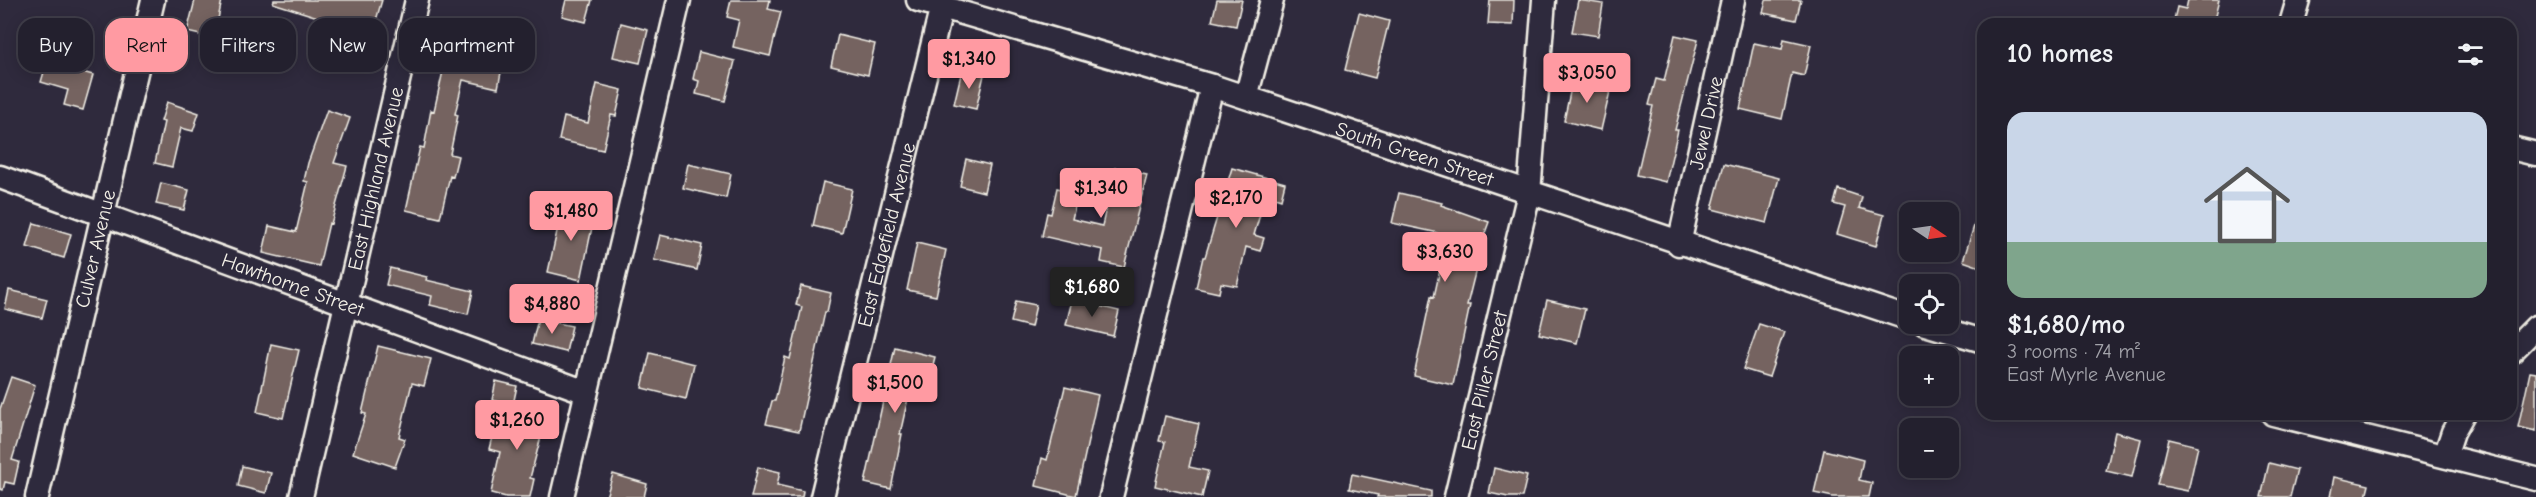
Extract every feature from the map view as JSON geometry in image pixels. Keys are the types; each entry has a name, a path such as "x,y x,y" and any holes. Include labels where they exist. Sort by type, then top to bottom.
{"street":[{"name":"Culver Avenue","path":"37,497 153,0"},
{"name":"East Highland Avenue","path":"301,497 417,0"},
{"path":"562,497 680,0"},
{"name":"South Green Street","path":"918,0 942,6 968,6 1899,316"},
{"path":"1246,97 1272,0"},
{"name":"East Pliler Street","path":"1456,497 1529,193 1544,0"},
{"name":"Jewel Drive","path":"1679,244 1733,0"},
{"path":"2293,18 2298,0"},
{"name":"East Edgefield Avenue","path":"822,497 942,6"},
{"path":"1111,497 1212,86"},
{"path":"2517,149 2536,154"},
{"name":"Hawthorne Street","path":"0,177 586,392"},
{"path":"2517,346 2536,327"},
{"path":"1959,334 1977,339"},
{"path":"2298,420 2536,479"},
{"path":"2445,456 2460,420"}],"building":[{"path":"195,0 222,0 218,18 200,18 200,35 188,32"},
{"path":"274,0 382,0 377,18 321,18 273,3"},
{"path":"566,0 592,0 586,22 562,16"},
{"path":"731,0 770,0 768,9 781,12 770,56 733,47 739,20 727,17"},
{"path":"1217,0 1242,0 1236,26 1212,21"},
{"path":"1490,0 1514,0 1513,25 1488,24"},
{"path":"1578,0 1603,4 1598,36 1572,32"},
{"path":"1766,0 1801,0 1796,20 1763,13"},
{"path":"2188,0 2219,0 2214,18 2174,18 2177,7 2186,9"},
{"path":"1359,13 1389,21 1375,78 1345,70"},
{"path":"621,23 648,30 640,63 613,57"},
{"path":"838,35 875,44 868,75 831,66"},
{"path":"1675,35 1698,40 1675,130 1678,130 1666,182 1637,175 1653,106 1649,105 1656,79 1664,81"},
{"path":"1784,39 1811,45 1804,76 1792,73 1782,119 1740,109 1754,43 1782,49"},
{"path":"699,52 735,61 725,101 696,94 699,81 693,79"},
{"path":"962,70 984,75 976,109 954,104"},
{"path":"44,72 82,72 93,75 83,110 64,105 68,90 41,82"},
{"path":"443,72 501,72 498,88 463,80 455,114 458,115 450,154 458,156 453,177 450,176 440,218 406,210 420,147 424,148 431,110 434,111"},
{"path":"1573,78 1611,87 1601,130 1564,121"},
{"path":"597,84 622,90 616,116 611,115 603,150 559,140 564,117 588,123"},
{"path":"167,102 199,113 193,131 181,128 172,167 155,163 164,122 161,121"},
{"path":"327,110 350,118 334,163 347,166 331,224 329,223 319,266 263,253 269,226 296,232 308,182 304,181 308,163"},
{"path":"966,159 990,165 984,192 960,186"},
{"path":"688,164 731,174 726,198 683,188"},
{"path":"1724,164 1779,178 1767,223 1712,209"},
{"path":"1115,168 1147,175 1124,267 1101,262 1103,250 1042,236 1047,213 1051,214 1057,188 1078,193 1072,219 1102,226"},
{"path":"1232,168 1285,183 1281,199 1266,194 1254,235 1264,238 1260,251 1246,247 1237,286 1221,283 1219,293 1196,288 1203,257 1205,257"},
{"path":"823,182 852,189 842,233 813,226"},
{"path":"161,183 189,190 184,210 156,204"},
{"path":"1838,189 1862,197 1859,208 1884,215 1876,246 1837,234 1845,207 1834,204"},
{"path":"1399,193 1442,203 1441,205 1489,222 1475,260 1478,261 1467,305 1470,305 1453,385 1414,376 1431,296 1434,297 1441,265 1451,267 1457,241 1434,232 1392,223"},
{"path":"560,205 595,213 581,280 548,272 558,227 555,226"},
{"path":"1977,217 1977,266 1963,261"},
{"path":"34,223 71,234 64,258 27,247"},
{"path":"660,235 702,245 697,270 654,260"},
{"path":"917,243 946,250 936,296 907,290"},
{"path":"390,268 427,277 426,280 473,291 468,314 430,305 432,296 386,285"},
{"path":"801,286 831,293 799,431 766,424 772,401 775,401 785,357 790,359 802,307 796,305"},
{"path":"9,290 47,299 42,318 5,309"},
{"path":"1072,300 1119,311 1113,336 1066,325"},
{"path":"1547,300 1585,309 1577,343 1539,334"},
{"path":"1016,301 1036,305 1031,327 1011,322"},
{"path":"538,319 572,326 566,352 532,344"},
{"path":"1759,324 1784,332 1769,377 1743,369"},
{"path":"271,344 299,350 283,418 257,412"},
{"path":"378,346 431,359 424,386 412,383 399,437 405,439 395,467 353,453 366,414 362,413"},
{"path":"895,347 935,357 929,380 913,376 891,489 865,483"},
{"path":"650,353 694,364 686,399 642,388"},
{"path":"2530,372 2536,373 2536,431 2518,427"},
{"path":"11,377 35,385 12,460 19,462 14,484 5,482 3,490 0,489 0,409"},
{"path":"496,381 517,386 513,405 492,400"},
{"path":"1065,387 1098,395 1076,496 1036,486 1042,458 1047,460"},
{"path":"506,405 547,414 530,478 534,479 530,497 506,497 491,493 500,452 489,449 494,429 501,431"},
{"path":"1165,416 1199,424 1189,467 1208,471 1202,497 1155,486 1165,442 1159,441"},
{"path":"2115,432 2141,439 2132,477 2106,471"},
{"path":"2169,439 2198,446 2188,491 2158,485"},
{"path":"1824,450 1863,460 1859,480 1872,483 1869,497 1833,497 1814,493"},
{"path":"2269,463 2297,470 2290,497 2261,497"},
{"path":"242,466 271,473 266,493 238,486"},
{"path":"758,467 780,472 777,485 803,491 802,497 751,497"},
{"path":"1494,468 1527,476 1522,497 1489,493"},
{"path":"613,474 647,484 644,497 606,497"},
{"path":"1352,474 1431,491 1431,497 1377,497 1378,495 1349,489"},
{"path":"2334,477 2369,485 2366,497 2330,497"}]}
